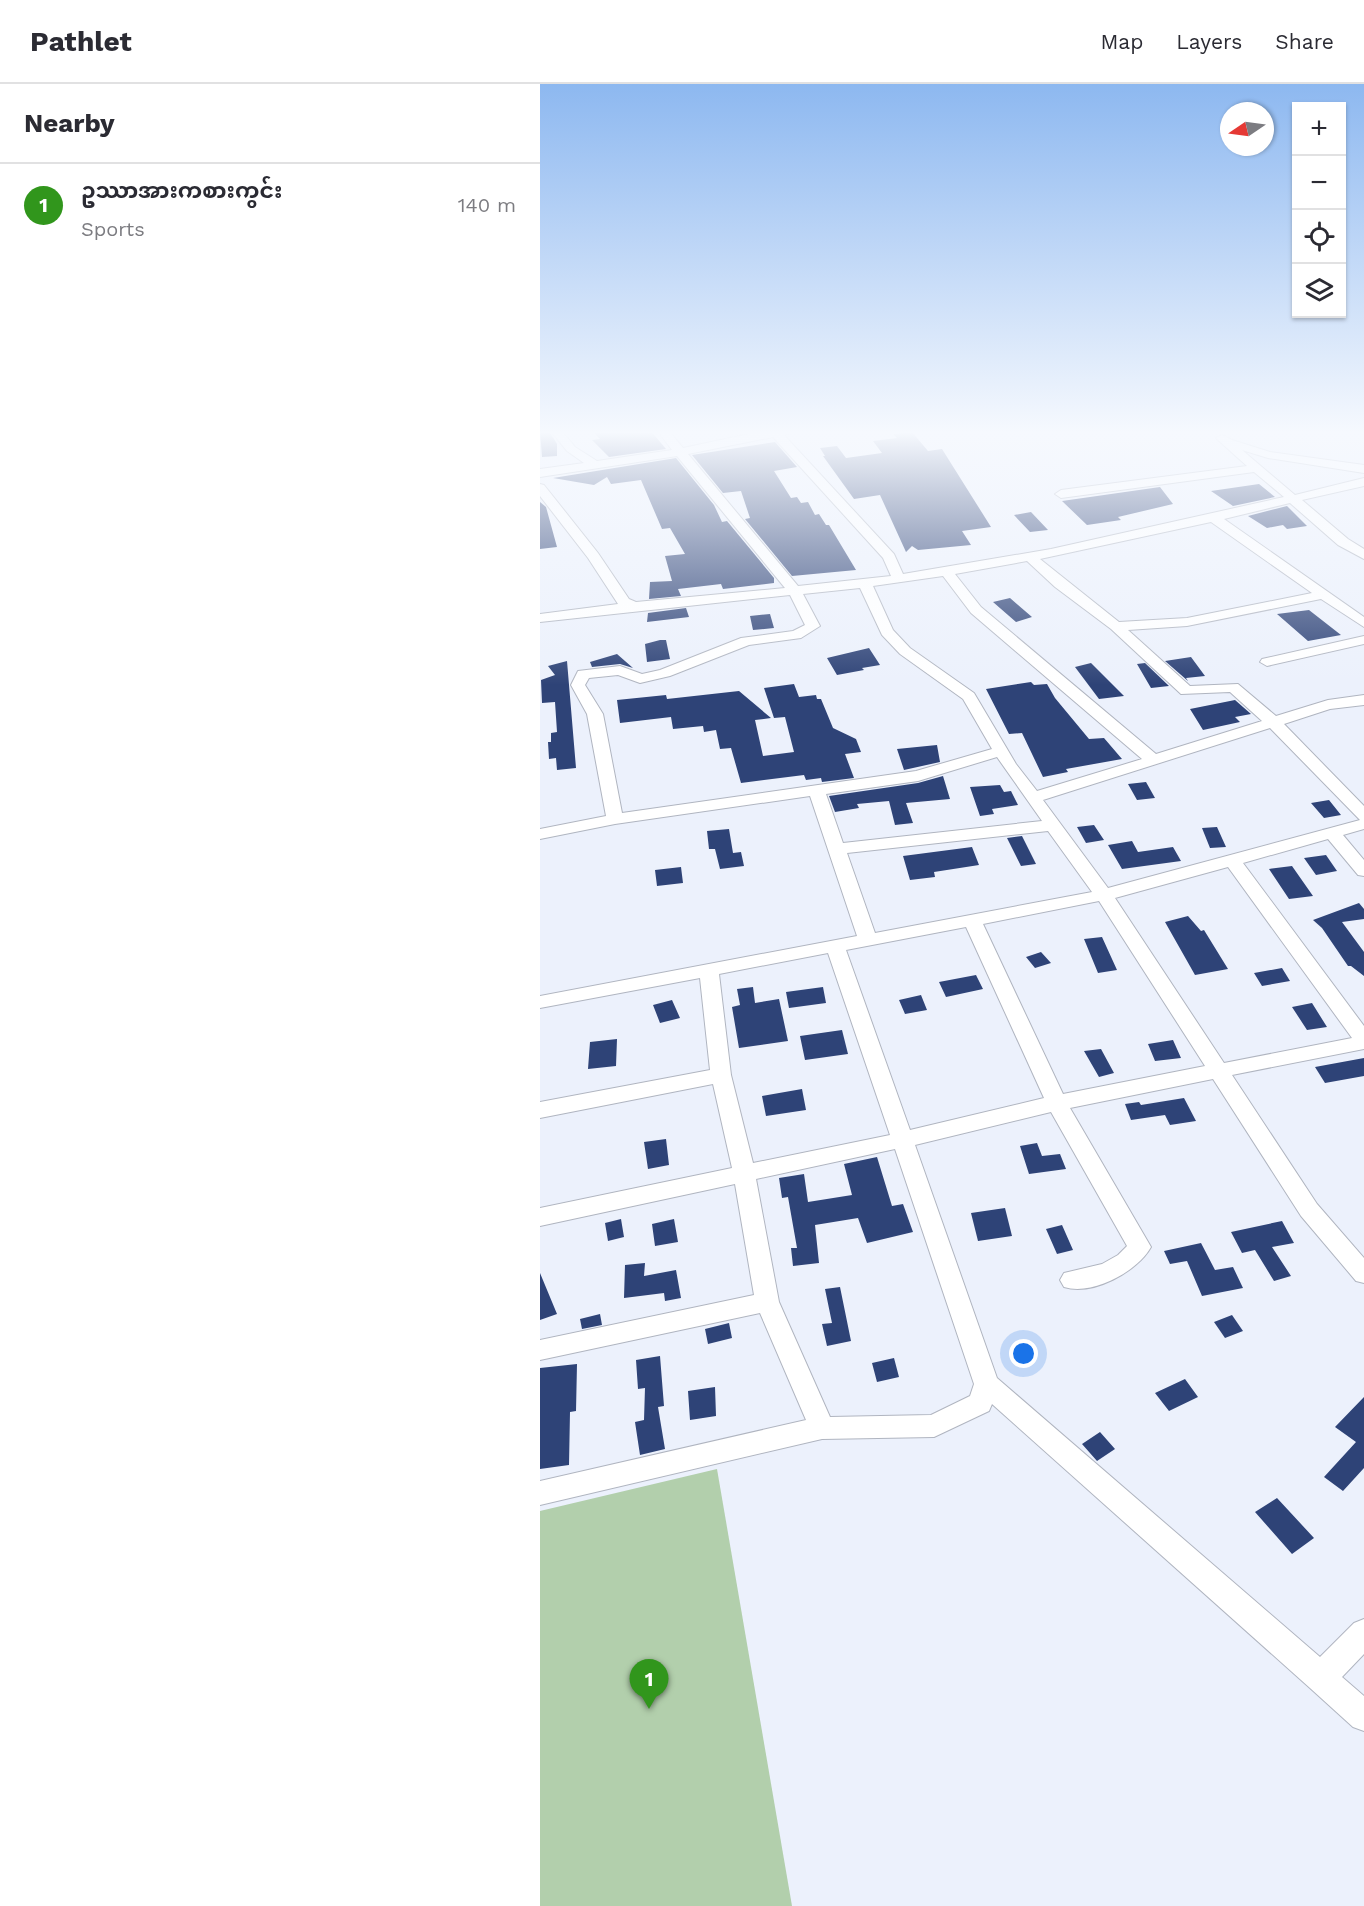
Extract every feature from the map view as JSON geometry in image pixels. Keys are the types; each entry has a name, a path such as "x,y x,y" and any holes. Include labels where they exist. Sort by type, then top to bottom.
{"street":[{"path":"561,515 593,556 624,602 632,605"},
{"path":"615,819 595,714 578,684 583,674 620,670 640,679 665,673 746,641 796,635 813,626 794,590 733,515"},
{"path":"851,515 889,557 898,578"},
{"path":"540,618 632,605 865,584 946,572 1222,515"},
{"path":"1311,515 1343,542 1364,555"},
{"path":"1213,517 1364,623"},
{"path":"1029,556 1060,584 1116,626 1186,691 1233,687 1273,722 1364,816"},
{"path":"946,572 976,610 1153,760"},
{"path":"865,584 887,632 905,651 969,696 1001,751 1104,895 1309,1210 1364,1275"},
{"path":"1116,626 1187,622 1321,595"},
{"path":"1267,662 1364,640"},
{"path":"1033,798 1328,705 1364,700"},
{"path":"540,834 615,819 918,776 1001,751"},
{"path":"816,789 845,866 850,893 868,940"},
{"path":"540,1002 1104,895 1364,824"},
{"path":"837,849 1055,825"},
{"path":"1332,833 1364,871"},
{"path":"540,1216 902,1140 1057,1103 1217,1069 1364,1041 1232,860"},
{"path":"972,920 1057,1103 1139,1247 1131,1261 1114,1270 1072,1280"},
{"path":"835,946 987,1384 1364,1716"},
{"path":"709,970 721,1075 744,1172 767,1302 822,1428"},
{"path":"540,1110 721,1075"},
{"path":"540,1350 767,1302"},
{"path":"540,1493 822,1428 934,1426 980,1403 987,1384"},
{"path":"1320,1678 1364,1633"}],"green space":[{"path":"717,1469 792,1906 540,1906 540,1511"}],"building":[{"path":"540,515 548,515 557,547 540,549"},
{"path":"656,515 719,515 722,522 727,521 774,578 774,583 723,589 721,584 678,589 681,596 649,599 650,582 672,581 665,556 685,554 670,528 662,529"},
{"path":"749,515 820,515 826,525 829,525 856,570 792,576 745,519 750,518"},
{"path":"889,515 983,515 991,527 962,531 971,545 918,550 912,546 906,552"},
{"path":"1014,515 1034,515 1048,530 1030,532"},
{"path":"1077,515 1126,515 1118,517 1121,520 1087,525"},
{"path":"1296,515 1307,526 1287,529 1283,525 1267,528 1248,516"},
{"path":"1010,598 1032,617 1016,622 993,602"},
{"path":"686,608 689,617 647,622 648,613"},
{"path":"1309,610 1341,635 1308,641 1277,614"},
{"path":"770,614 774,628 753,630 750,616"},
{"path":"666,640 670,659 647,662 645,644"},
{"path":"869,648 880,665 837,675 827,658"},
{"path":"617,654 633,668 620,664 592,667 590,662"},
{"path":"1191,657 1205,676 1186,678 1188,681 1165,661"},
{"path":"567,661 576,768 557,770 556,758 549,759 548,742 551,742 551,733 557,732 555,702 542,703 541,680 555,675 548,666"},
{"path":"1091,663 1124,696 1099,699 1075,667"},
{"path":"1145,663 1169,686 1151,688 1137,664"},
{"path":"1031,682 1034,685 1047,684 1055,698 1089,739 1104,738 1122,759 1066,769 1068,772 1043,777 1022,733 1009,734 986,689"},
{"path":"794,684 799,697 816,695 817,699 821,699 833,728 856,739 861,752 845,754 854,778 822,782 821,778 806,780 804,775 741,783 731,748 720,749 716,730 704,732 703,726 673,729 671,717 620,723 617,700 666,695 667,699 739,691 771,718 755,720 763,756 794,752 785,717 774,718 764,688"},
{"path":"1235,700 1251,714 1235,717 1240,722 1203,730 1190,709"},
{"path":"937,745 940,762 904,770 897,749"},
{"path":"943,776 950,799 906,803 913,823 895,825 889,801 857,804 859,808 835,812 829,796 918,783"},
{"path":"1146,782 1155,798 1137,800 1128,784"},
{"path":"1000,785 1004,792 1011,791 1018,805 992,809 994,814 980,816 970,787"},
{"path":"1329,800 1341,815 1324,818 1311,803"},
{"path":"1094,825 1104,840 1086,843 1077,827"},
{"path":"1217,827 1226,847 1210,848 1202,828"},
{"path":"729,829 733,853 741,852 744,866 720,869 715,849 709,849 707,831"},
{"path":"1022,836 1036,864 1021,866 1007,838"},
{"path":"1132,841 1138,852 1173,847 1181,861 1122,869 1108,845"},
{"path":"972,847 979,865 934,872 935,877 910,880 903,856"},
{"path":"1326,855 1337,871 1316,875 1304,858"},
{"path":"1292,866 1313,896 1289,899 1269,869"},
{"path":"681,867 683,883 657,886 655,870"},
{"path":"1359,903 1364,909 1364,919 1342,922 1364,952 1364,976 1348,966 1322,928 1313,920"},
{"path":"1188,916 1201,931 1204,930 1228,969 1195,975 1165,922"},
{"path":"1102,937 1117,970 1098,973 1084,939"},
{"path":"1041,952 1051,963 1035,968 1026,957"},
{"path":"1282,968 1290,981 1262,986 1254,973"},
{"path":"976,975 983,989 946,997 939,982"},
{"path":"753,987 755,1003 779,999 788,1041 739,1048 732,1007 740,1005 737,989"},
{"path":"823,987 826,1003 789,1008 786,992"},
{"path":"921,995 927,1010 905,1014 899,1000"},
{"path":"672,1000 680,1018 660,1023 653,1005"},
{"path":"1312,1003 1327,1027 1307,1030 1292,1007"},
{"path":"842,1030 848,1054 805,1060 800,1036"},
{"path":"617,1039 616,1066 588,1069 590,1042"},
{"path":"1173,1040 1181,1058 1155,1061 1148,1044"},
{"path":"1101,1049 1114,1073 1099,1077 1084,1051"},
{"path":"1364,1058 1364,1076 1325,1083 1315,1067"},
{"path":"802,1089 806,1110 766,1116 762,1096"},
{"path":"1184,1098 1196,1121 1170,1125 1165,1115 1131,1120 1125,1104 1139,1102 1141,1105"},
{"path":"666,1139 669,1165 648,1169 644,1142"},
{"path":"1037,1143 1042,1156 1060,1154 1066,1169 1029,1174 1020,1146"},
{"path":"877,1157 892,1206 903,1204 913,1232 867,1243 858,1218 815,1225 819,1263 793,1266 791,1248 797,1248 788,1197 782,1198 779,1178 804,1174 808,1202 852,1195 844,1164"},
{"path":"1005,1208 1012,1236 978,1241 971,1213"},
{"path":"621,1219 624,1237 608,1241 605,1223"},
{"path":"674,1219 678,1242 655,1246 652,1224"},
{"path":"1282,1221 1294,1243 1272,1247 1291,1276 1274,1281 1255,1250 1242,1253 1231,1232"},
{"path":"1062,1225 1073,1250 1057,1254 1046,1229"},
{"path":"1201,1243 1215,1270 1233,1267 1243,1288 1202,1296 1187,1261 1170,1264 1164,1251"},
{"path":"645,1263 644,1276 676,1270 681,1298 665,1301 664,1293 624,1298 625,1265"},
{"path":"540,1273 557,1314 540,1320"},
{"path":"840,1287 851,1341 827,1346 822,1324 832,1323 825,1289"},
{"path":"600,1314 602,1325 582,1329 580,1319"},
{"path":"1232,1315 1243,1331 1225,1338 1214,1322"},
{"path":"729,1323 732,1338 708,1344 705,1329"},
{"path":"660,1356 664,1406 658,1407 665,1449 640,1455 635,1422 644,1420 645,1388 638,1389 636,1360"},
{"path":"894,1358 899,1377 877,1382 872,1363"},
{"path":"577,1364 576,1411 570,1412 569,1465 540,1469 540,1368"},
{"path":"1185,1379 1198,1397 1169,1411 1155,1393"},
{"path":"715,1387 716,1416 690,1420 688,1391"},
{"path":"1364,1397 1364,1468 1343,1491 1324,1477 1356,1442 1335,1427"},
{"path":"1100,1432 1115,1449 1097,1461 1082,1444"},
{"path":"1277,1498 1314,1538 1292,1554 1255,1512"}],"place":[{"name":"ဥဿာ‌အားကစားကွင်း","path":"649,1709"}]}
